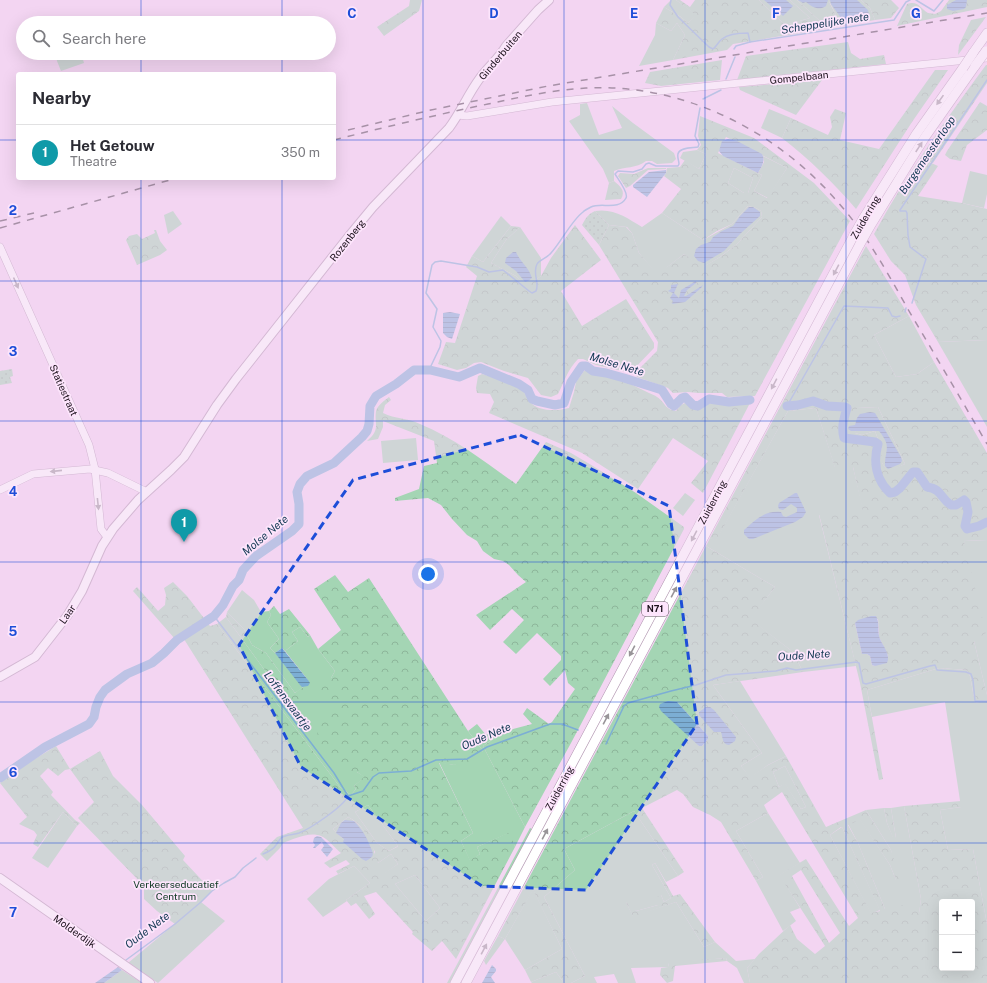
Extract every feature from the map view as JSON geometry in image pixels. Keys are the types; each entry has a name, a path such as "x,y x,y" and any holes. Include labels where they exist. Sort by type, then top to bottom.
{"highway":[{"name":"Zuiderring","path":"455,983 854,235 917,133 987,33"},
{"name":"Zuiderring","path":"466,983 860,244 925,137 975,66 987,53"}],"main road":[{"name":"Ginderbuiten","path":"458,115 475,85 486,70 548,0"},
{"name":"Rozenberg","path":"107,538 135,504 184,457 217,405 236,379 373,207 440,139 458,115"},
{"name":"Laar","path":"0,678 35,657 67,616 84,588 107,538"},
{"name":"Molderdijk","path":"0,878 150,983"}],"street":[{"name":"Gompelbaan","path":"458,115 467,116 523,106 987,53"},
{"name":"Statiestraat","path":"0,247 86,438 95,469 101,529 107,538"},
{"path":"0,490 33,474 95,469 108,473 147,492"}],"highlighted area":[{"path":"520,435 669,506 697,724 586,890 482,886 301,767 239,645 353,480"}],"green space":[{"path":"410,0 422,0 419,11 384,36 377,27 409,6"},
{"path":"671,0 676,0 697,15 688,23 664,7"},
{"path":"676,0 680,0 690,7 695,0 759,0 785,25 810,18 790,0 797,0 821,22 824,29 733,44 727,50 673,60 685,35 677,23 671,31 656,23 664,7 688,23 696,15"},
{"path":"759,0 790,0 810,18 785,25"},
{"path":"797,0 861,0 870,8 875,20 854,24 837,17 829,1 836,27 824,29 821,22"},
{"path":"828,0 837,17 854,24 836,27"},
{"path":"861,0 891,0 899,8 891,18 875,20 870,8"},
{"path":"949,0 987,0 987,7 897,26 907,4 914,3 919,5 928,13 935,14 941,11"},
{"path":"986,17 958,55 959,45 971,20"},
{"path":"656,23 671,31 677,23 685,35 673,60 639,66 655,35"},
{"path":"848,42 851,53 860,59 884,55 886,64 737,80 746,56"},
{"path":"83,60 84,63 61,71 57,61"},
{"path":"722,60 720,80 661,86 645,83 650,72"},
{"path":"987,65 987,83 933,163 920,158"},
{"path":"935,70 948,70 912,122 856,209 821,172 782,138 791,118 828,135 832,127 830,117 835,109 846,113 840,140 879,149"},
{"path":"822,80 796,115 740,90 739,87"},
{"path":"980,102 987,106 987,130 967,145 961,161 950,159 945,155 947,151"},
{"path":"587,103 599,135 622,128 612,106 674,153 676,159 672,163 657,164 652,161 646,161 642,164 618,169 614,171 614,181 609,183 603,169 569,121 580,115 580,104"},
{"path":"769,109 791,118 782,138 761,128"},
{"path":"700,116 754,138 814,183 850,221 755,396 727,397 722,393 673,393 668,388 637,377 635,373 657,351 658,342 599,245 609,225 626,227 632,233 639,253 654,270 667,267 684,254 703,267 720,257 737,244 762,217 761,211 748,206 732,224 703,240 662,213 681,189 664,176 667,168 680,167 685,160 699,169 706,154 697,150 701,145 698,136","holes":["726,137 787,168 767,198 754,191 762,175 718,153","734,168 753,178 748,193 744,193 728,183"]},
{"path":"697,150 706,154 699,169 680,158 683,152"},
{"path":"763,156 787,168 768,198 754,191 762,175 758,173 764,162"},
{"path":"920,158 938,166 918,196 962,203 987,209 987,340 938,342 916,305 905,275 891,261 874,234"},
{"path":"648,168 666,169 648,170 626,188 618,176 620,173 634,174"},
{"path":"734,168 753,178 748,193 744,193 728,183"},
{"path":"970,171 987,175 987,194 984,208 962,203"},
{"path":"614,181 623,191 621,199 605,200 609,183"},
{"path":"748,206 761,211 762,217 737,244 720,257 702,268 684,254 666,268 654,271 639,253 632,233 627,227 609,225 595,211 602,210 614,212 626,217 642,227 662,213 703,240 732,224"},
{"path":"173,211 182,224 168,234 164,215"},
{"path":"595,211 609,225 599,245 582,225 587,216"},
{"path":"501,216 511,226 483,262 472,256"},
{"path":"575,225 601,260 561,291 582,326 626,299 654,343 654,348 632,371 627,372 596,365 583,359 578,359 569,371 558,394 551,397 541,395 528,378 481,362 474,363 466,368 457,370 438,364 446,342 455,343 477,276 466,267 472,256 483,262 511,226 520,227 506,240 491,263 516,276 526,286 541,276 551,258"},
{"path":"520,227 541,258 541,276 526,287 516,276 491,263 506,240"},
{"path":"154,230 156,230 160,241 167,250 160,255 137,265 126,240 129,236 137,234 142,239 155,233"},
{"path":"866,246 909,316 874,335 896,377 917,374 934,362 987,453 987,540 964,541 986,633 974,641 987,700 975,703 970,676 967,670 939,668 867,690 883,779 879,780 860,683 819,514 863,512 853,467 835,468 816,408 788,411 716,541 710,538","holes":["878,407 905,464 888,471 882,463 882,450 875,431 862,435 855,433 857,408","878,619 879,637 888,656 875,666 872,665 870,656 867,654 862,654 855,623"]},
{"path":"909,316 934,362 917,374 896,377 874,335"},
{"path":"987,340 987,427 938,342"},
{"path":"12,369 13,376 10,377 12,383 0,385 0,371"},
{"path":"584,371 587,371 590,374 606,375 628,383 655,396 667,407 676,411 685,403 696,409 701,409 706,405 714,403 734,405 750,403 703,493 691,483 708,461 673,438 638,489 582,453 489,413 494,402 490,394 477,393 476,388 478,376 482,374 507,382 521,389 530,402 538,408 548,410 564,409 569,408 576,382"},
{"path":"389,397 391,400 385,405 383,413 415,422 433,430 470,451 516,484 546,442 571,453 593,466 636,493 684,527 571,743 525,827 483,746 504,732 508,733 513,729 532,724 523,714 527,708 549,724 552,722 575,689 568,683 565,670 550,686 543,679 561,660 561,656 537,633 516,654 503,642 524,620 512,609 490,630 476,615 526,582 509,565 503,561 494,559 483,551 477,541 467,535 441,505 428,498 395,501 395,498 419,489 424,466 437,463 434,441 383,421 383,427 378,439 367,441 374,433 376,427 377,409 381,403"},
{"path":"878,407 905,464 888,472 882,463 882,450 875,431 862,435 855,433 856,408"},
{"path":"816,408 835,467 853,467 864,513 819,515 856,666 803,672 793,652 750,619 775,587 706,546 710,538 716,540 788,411"},
{"path":"416,438 418,460 383,463 381,441"},
{"path":"685,493 695,500 683,516 673,508"},
{"path":"987,540 987,695 974,641 964,541"},
{"path":"706,546 775,587 751,619 793,652 803,672 713,685 762,753 741,766 750,777 768,765 786,756 826,827 866,810 891,850 901,881 896,880 890,865 860,820 848,825 858,843 885,909 898,904 915,909 919,913 921,899 904,806 961,801 961,807 940,810 948,850 973,849 987,924 987,983 750,983 747,968 759,954 790,925 797,939 815,954 825,946 779,875 806,859 849,926 858,918 782,792 764,805 768,813 736,831 763,877 756,881 721,822 693,807 683,794 677,790 642,808 684,872 678,876 634,811 564,849 575,870 544,897 585,976 571,983 564,983 556,972 531,982 525,970 562,949 533,890 505,939 498,936","holes":["677,702 708,736 708,739 702,746 699,746 697,743","785,766 806,807 801,809 785,783 779,787 773,772","842,827 880,911 871,913 830,835","801,870 840,933 829,943 792,876"]},
{"path":"335,575 348,592 369,578 468,731 483,751 471,762 454,765 439,763 473,833 461,841 470,860 480,854 477,847 510,832 515,847 456,959 442,941 432,951 412,934 413,932 376,892 364,896 375,914 369,919 356,903 351,906 346,900 370,883 354,866 338,874 336,871 350,864 346,860 330,868 324,863 341,853 323,837 312,834 283,843 267,861 260,854 277,837 303,828 182,636 175,639 133,591 137,587 158,611 165,605 166,595 164,588 173,582 187,596 210,626 217,624 340,787 351,795 356,789 354,786 364,777 357,772 349,775 318,746 317,725 334,711 317,686 331,678 335,671 318,649 341,630 314,589","holes":["368,805 398,846 397,847 389,851 377,843 355,812","348,817 357,823 367,836 375,852 371,860 378,863 391,854 398,864 381,875 333,829","415,875 440,908 426,921 395,884"]},
{"path":"242,590 254,600 261,612 269,611 271,615 267,622 279,639 270,648 275,653 308,680 285,651 298,641 292,632 300,627 308,637 310,635 318,649 335,671 331,678 335,711 357,772 365,777 354,786 356,789 351,795 340,787 217,624 226,617 292,708 303,687 295,693 266,653 252,645 244,629 227,612"},
{"path":"274,606 280,614 289,609 310,635 308,637 300,627 292,632 298,641 285,651 282,648 275,653 270,648 279,639 267,622 271,615 269,611"},
{"path":"227,612 244,629 252,645 266,653 295,693 302,687 309,698 292,708 226,617"},
{"path":"939,668 967,670 970,676 975,703 987,700 987,924 973,849 948,850 940,810 961,807 945,702 872,717 867,690"},
{"path":"740,681 786,756 768,765 750,778 741,766 762,753 713,685"},
{"path":"477,724 486,735 495,729 499,735 483,746 525,827 515,847 509,833 477,847 480,854 470,861 461,841 473,833 439,762 454,765 483,751 468,731"},
{"path":"56,746 70,769 65,770 58,776 48,768 40,776 53,792 51,795 75,820 80,823 77,826 63,812 38,847 33,844 37,835 34,831 19,824 27,817 0,783 25,765"},
{"name":"Verkeerseducatief Centrum","path":"100,751 113,776 142,805 185,856 183,860 212,891 175,924 144,899 144,886 78,818 94,802 70,769"},
{"path":"785,766 806,807 801,809 785,784 779,787 773,772"},
{"path":"368,805 398,846 389,851 377,843 355,812"},
{"path":"904,806 921,899 919,914 885,909 858,843 848,824 860,819 890,865 896,880 891,850 866,810 884,808 887,823 893,837 896,838 891,808"},
{"path":"884,808 891,808 896,838 893,838 887,823"},
{"path":"634,811 678,876 666,882 655,863 652,865 671,898 664,902 661,895 658,905 636,911 626,902 633,916 676,902 704,947 715,942 736,961 755,959 747,968 750,983 744,983 737,968 727,961 726,958 669,963 668,967 631,968 636,983 618,983 614,974 594,977 597,983 571,983 585,976 544,897 575,870 564,849"},
{"path":"63,812 77,826 48,868 32,858"},
{"path":"768,813 800,863 780,875 800,908 790,912 796,921 783,931 756,881 763,877 736,831"},
{"path":"348,817 362,828 370,840 373,846 374,856 378,863 391,854 398,864 381,876 333,829"},
{"path":"842,827 880,910 871,914 830,835"},
{"path":"530,828 532,829 450,983 447,983"},
{"path":"655,863 673,896 680,894 715,942 704,947 676,902 633,917 626,902 631,900 636,911 658,905 657,897 661,895 664,902 671,898 652,865"},
{"path":"354,866 370,883 323,917 307,899 329,879"},
{"path":"415,875 440,908 426,921 395,884"},
{"path":"533,889 562,949 525,970 505,939"},
{"path":"201,902 225,921 158,983 128,963"},
{"path":"498,936 505,939 486,965 484,961"},
{"path":"726,958 727,961 675,966 673,981 667,983 660,975 661,968 668,967 669,962"},
{"path":"122,970 142,983 104,983"},
{"path":"556,972 564,983 531,982"}],"water":[{"path":"764,0 786,0 793,6 783,16"},
{"path":"798,0 828,0 826,6 818,8"},
{"path":"830,0 857,0 868,10 869,15 852,20 845,20 841,18 831,4"},
{"path":"956,0 967,0 966,7 964,9 953,11 947,9 947,5"},
{"path":"728,139 737,141 762,154 763,162 758,173 723,156 719,151 722,141"},
{"path":"666,170 666,173 647,197 633,187 633,185 649,172"},
{"path":"749,207 753,207 760,212 760,216 724,251 704,263 698,261 694,256 696,249 701,245 710,242 713,237 722,231 733,226"},
{"path":"513,252 516,252 531,274 532,278 528,281 525,282 516,271 505,263 506,258"},
{"path":"696,281 696,283 687,290 684,296 703,285 701,288 685,302 672,304 673,301 670,298 673,293 668,291 671,289 671,285 678,284 674,293 679,298 681,290"},
{"path":"450,312 460,314 452,339 443,333 443,313"},
{"path":"870,412 875,413 901,457 902,461 900,464 888,469 885,466 887,445 879,431 851,431 848,429 849,426 855,425 860,414"},
{"path":"797,493 806,512 803,517 795,522 753,539 749,539 744,534 744,530 756,519 765,514 781,512 783,516 786,517 797,512 797,508 791,504 783,510 779,509 778,506 779,503"},
{"path":"876,616 877,618 879,636 888,657 887,663 875,666 872,665 870,656 867,654 862,654 855,623 858,620"},
{"path":"282,648 308,680 310,683 308,686 302,687 300,685 275,653"},
{"path":"668,701 677,702 708,736 708,739 702,746 699,746 661,711 659,707 660,704"},
{"path":"706,707 710,707 714,710 736,737 735,741 729,745 725,743 721,732 714,732 699,715 699,712"},
{"path":"345,820 354,821 362,830 367,839 373,854 371,858 366,861 343,842 344,839 336,833 341,823"},
{"path":"317,836 321,837 333,849 327,857 321,850 324,846 322,842 313,848 315,845 313,842 314,838"},
{"path":"492,965 496,969 491,977 495,983 482,983"},
{"path":"118,967 122,970 104,983 95,983"}],"waterway":[{"path":"671,0 670,5 678,17 709,47 713,49 725,37 738,34 748,33 750,42"},
{"name":"Scheppelijke nete","path":"734,49 736,46 750,42 894,20 906,2 910,0"},
{"name":"Scheppelijke nete","path":"916,0 934,11 943,0"},
{"name":"Scheppelijke nete","path":"726,79 735,57"},
{"name":"Burgemeesterloop","path":"912,303 926,259 910,247 907,213 906,211 900,210 987,80"},
{"name":"Scheppelijke nete","path":"703,99 721,90"},
{"name":"Scheppelijke nete","path":"429,370 440,347 441,341 433,327 437,309 426,293 432,265 435,262 441,261 477,267 489,272 503,270 532,293 536,291 537,285 535,271 537,264 551,253 579,216 591,207 619,204 626,198 627,196 625,190 615,174 618,171 633,172 642,169 649,163 656,166 678,166 678,155 681,150 698,147 699,144 695,136 700,108"},
{"name":"Burgemeesterloop","path":"787,406 844,306 888,308 892,316 900,316"},
{"name":"Burgemeesterloop","path":"905,312 906,308"},
{"name":"Molse Nete","path":"0,778 45,747 89,724 94,717 100,697 105,690 127,674 152,663 177,640 214,616 223,605 233,586 239,580 243,570 256,556 292,531 299,524 299,504 297,492 300,484 307,476 334,463 362,437 367,431 370,406 376,396 396,384 414,370 430,370 459,377 480,368 519,384 528,390 532,399 555,405 564,403 571,382 582,366 586,366 593,371 606,373 662,390 674,406 685,397 693,405 698,406 709,399 729,402 750,400"},
{"name":"Molse Nete","path":"787,406 813,401 827,406 847,408 843,427 844,438 875,442 878,444 876,457 877,470 885,488 890,493 895,492 900,488 913,472 917,472 927,487 936,490 951,505 956,505 964,500 966,502 968,512 965,526 967,529 987,522"},
{"name":"Loffensvaartje","path":"214,616 334,773 348,796"},
{"name":"Oude Nete","path":"606,744 624,706 628,703 696,685 726,675 776,671 787,668 796,670 856,662 859,663 863,683 866,684 935,665 937,670 966,672 971,674 975,701 987,701"},
{"name":"Oude Nete","path":"263,854 269,852 283,837 304,831 326,817 348,796 363,791 373,777 379,773 411,771 436,760 467,759 487,747 550,724 562,724 578,730"},
{"name":"Oude Nete","path":"126,960 175,924 212,891 235,877 243,868 256,858"}],"railway":[{"path":"348,130 431,110 548,86 987,13"},
{"path":"336,140 512,99 549,92 586,88 621,88 656,93 691,103 723,116 755,132 784,152 811,175 847,213 884,267 987,444"},
{"path":"0,228 170,180"},
{"path":"0,221 34,213"}],"place":[{"name":"Het Getouw","path":"184,542"}]}
